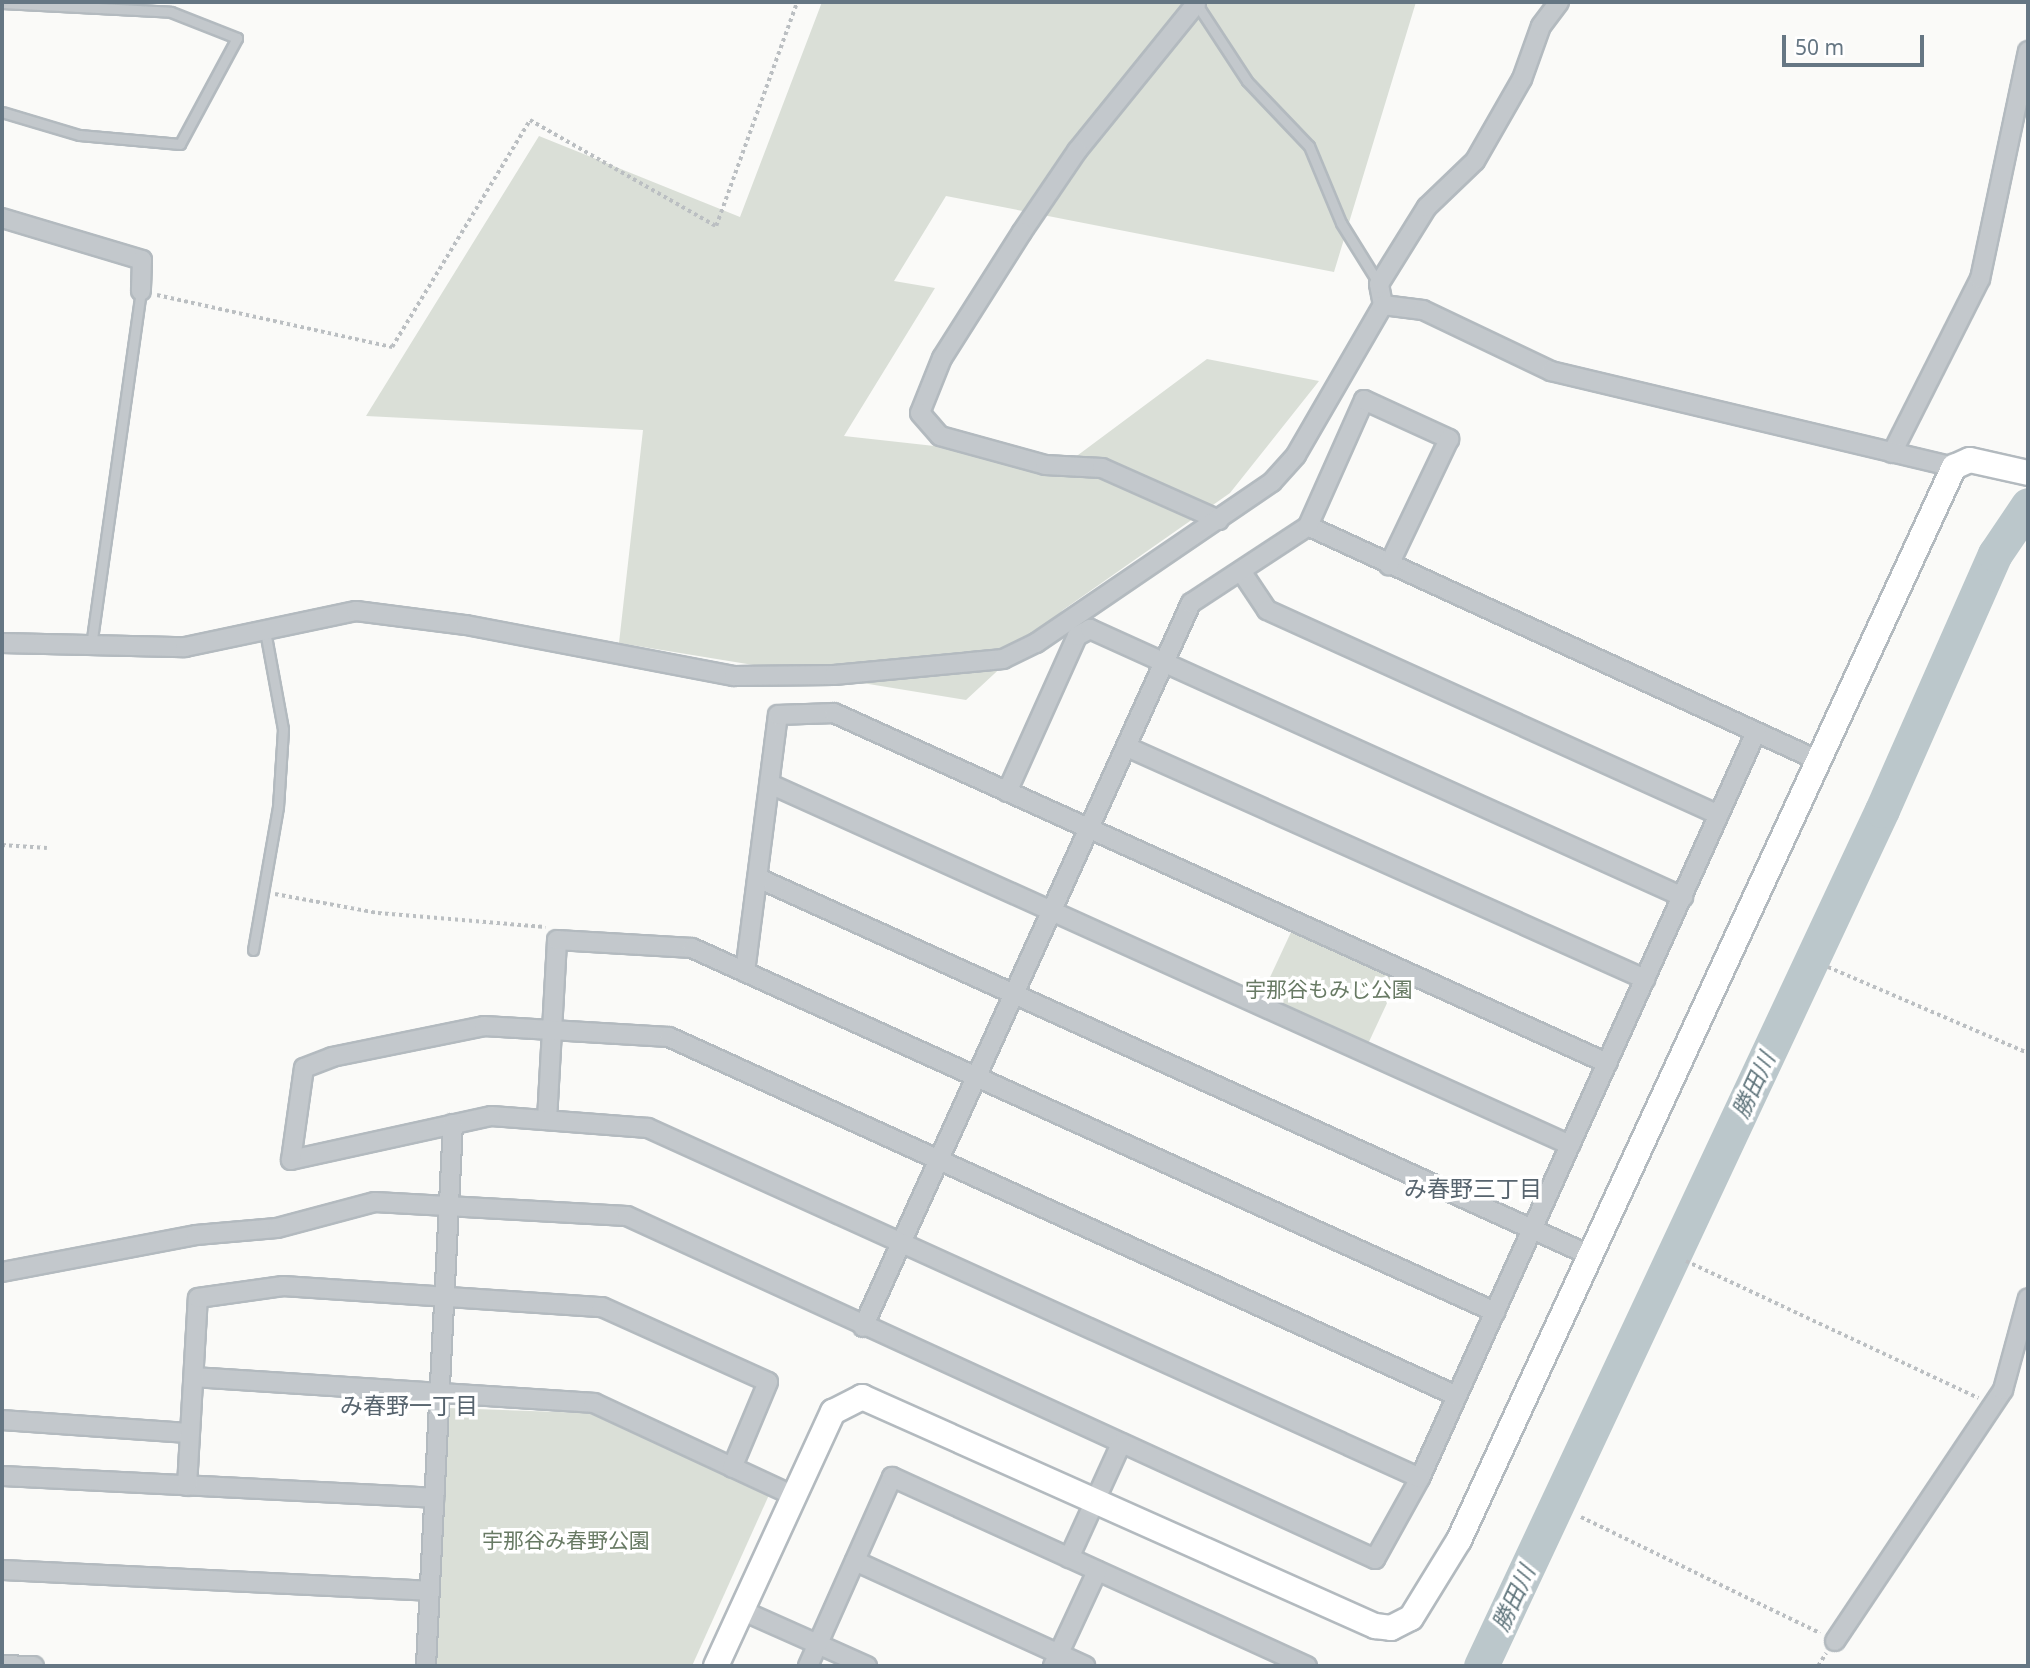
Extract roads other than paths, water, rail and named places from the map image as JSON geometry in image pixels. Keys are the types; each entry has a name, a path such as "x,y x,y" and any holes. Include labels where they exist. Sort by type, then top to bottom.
{"street":[{"path":"2,643 91,648 185,647 356,611 466,625 734,676 961,667 1003,659 1036,643 1219,520 1272,482 1296,455 1383,305 1378,284 1427,207 1475,161 1522,79 1541,26 1559,2"},
{"path":"1196,3 1077,151 1030,220 942,358 920,414 940,436 1045,465 1102,468 1219,520"},
{"path":"1892,453 1980,279 2028,51"},
{"path":"2,218 142,260 141,291"},
{"path":"1383,305 1423,310 1551,371 1954,467 1970,460 2028,473"},
{"path":"863,1327 1191,603 1308,526 1364,400 1449,439 1389,565"},
{"path":"716,1666 833,1412 862,1397 1375,1626 1400,1625 1426,1601 1459,1540 1815,759 1954,467"},
{"path":"1308,526 1815,759"},
{"path":"1241,570 1267,610 1719,815"},
{"path":"1007,792 1077,636 1090,629 1683,897"},
{"path":"744,972 778,715 834,713 1607,1063"},
{"path":"2,1272 196,1235 277,1228 375,1202 627,1216 863,1327 1376,1559 1420,1478 1756,732"},
{"path":"1127,747 1645,979"},
{"path":"770,784 1570,1145"},
{"path":"758,878 1589,1255"},
{"path":"547,1120 557,940 692,948 1495,1312"},
{"path":"1420,1478 648,1128 491,1116 291,1160 304,1068 332,1057 484,1026 669,1037 1457,1396"},
{"path":"426,1666 453,1125"},
{"path":"187,1486 198,1298 283,1286 602,1307 768,1382 732,1468"},
{"path":"1835,1640 2003,1390 2025,1327 2028,1298"},
{"path":"194,1377 594,1403 794,1496"},
{"path":"2,1420 190,1433"},
{"path":"1069,1558 1121,1444"},
{"path":"2,1476 434,1497"},
{"path":"808,1666 892,1478 1307,1666"},
{"path":"855,1561 1056,1660 1085,1666"},
{"path":"2,1570 429,1591"},
{"path":"1056,1660 1097,1571"},
{"path":"741,1610 867,1666"},
{"path":"2,1665 34,1666"}],"lane":[{"path":"2,3 171,12 237,38 180,144 79,135 2,112"},
{"path":"1196,3 1247,81 1310,146 1341,223 1378,284"},
{"path":"91,648 141,291"},
{"path":"253,950 278,807 283,729 265,631"}],"waterway":[{"name":"勝田川","path":"1481,1666 1882,810 1995,554 2028,505"}],"district":[{"name":"み春野三丁目","path":"1473,1188"},
{"name":"み春野一丁目","path":"409,1405"}],"park label":[{"name":"宇那谷もみじ公園","path":"1329,989"},
{"name":"宇那谷み春野公園","path":"566,1540"}]}
